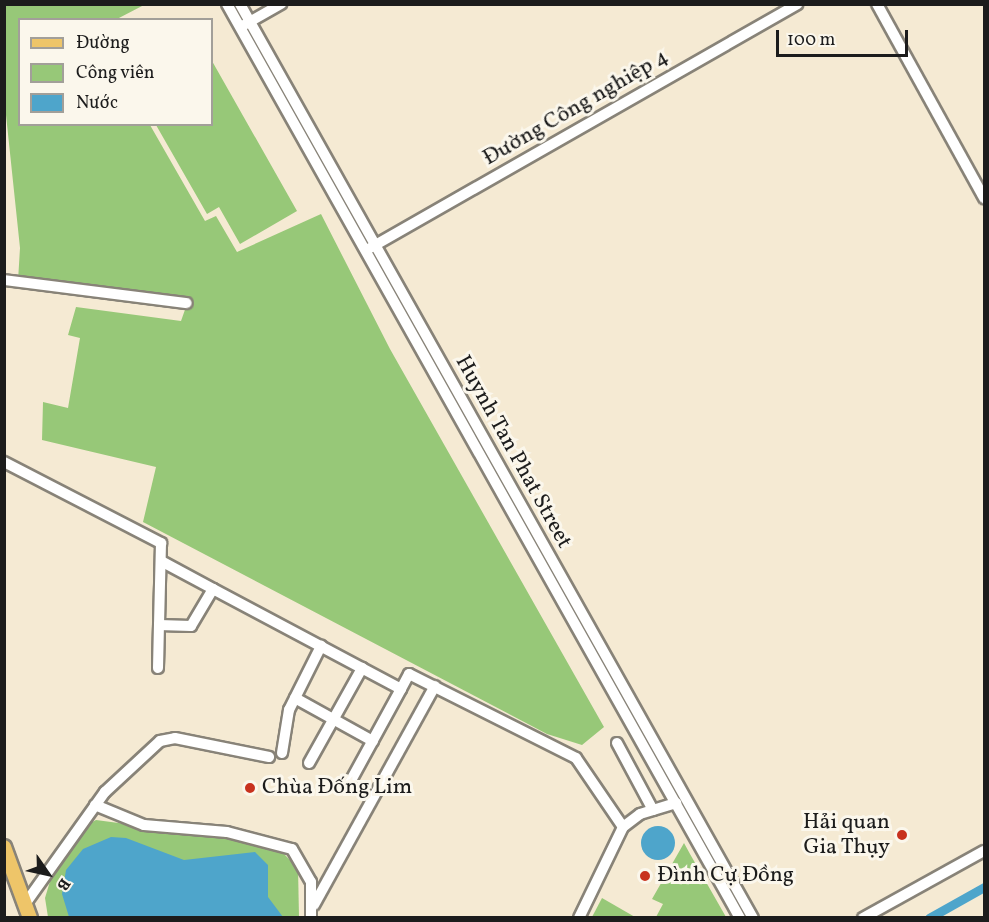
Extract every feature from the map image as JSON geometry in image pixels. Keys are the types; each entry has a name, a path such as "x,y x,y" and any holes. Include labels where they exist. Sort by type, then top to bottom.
{"main road":[{"path":"4,847 30,918"}],"street":[{"name":"Huynh Tan Phat Street","path":"227,4 245,24 606,666 753,918"},
{"name":"Huynh Tan Phat Street","path":"240,4 245,24"},
{"path":"245,24 280,4"},
{"name":"Đường Công nghiệp 4","path":"371,248 797,4"},
{"path":"877,4 984,198"},
{"path":"4,280 187,303"},
{"path":"4,462 161,543 158,668"},
{"path":"161,561 401,689"},
{"path":"159,626 191,626 213,589"},
{"path":"282,753 295,698 321,646"},
{"name":"Huynh Tan Phat Street","path":"606,666 676,803 740,918"},
{"path":"309,763 362,668"},
{"path":"350,782 410,674 576,758 623,826"},
{"path":"311,914 435,686"},
{"path":"295,698 372,741"},
{"path":"25,904 95,806 131,765 168,738 269,757"},
{"path":"617,743 653,810"},
{"path":"579,918 623,826 653,810 676,803"},
{"path":"95,806 144,825 227,832 282,844 305,864 311,914"},
{"path":"863,918 984,851"}],"green space":[{"path":"4,5 144,5 119,18 18,18 18,126 151,126 205,221 216,216 237,252 321,214 390,349 604,727 582,745 547,734 143,522 156,467 42,440 43,402 68,408 80,338 68,335 76,307 181,321 187,304 18,281 20,248 4,96"},
{"path":"213,63 297,211 240,244 219,207 207,214 157,126 213,126"},
{"path":"96,820 216,836 283,853 298,868 299,917 48,917 45,898 54,868 85,826"},
{"path":"684,843 726,917 656,917 663,904 652,899"},
{"path":"602,898 635,917 592,917"}],"water":[{"path":"658,826 670,831 675,843 670,855 658,860 646,855 641,843 646,831"},
{"path":"111,837 126,838 184,860 255,852 268,865 268,897 283,917 69,917 62,894 66,870 83,849"}],"waterway":[{"path":"929,918 984,887"}],"place":[{"name":"Chùa Đống Lim","path":"250,788"},
{"name":"Hải quan Gia Thụy","path":"902,835"},
{"name":"Đình Cự Đồng","path":"645,876"}]}
